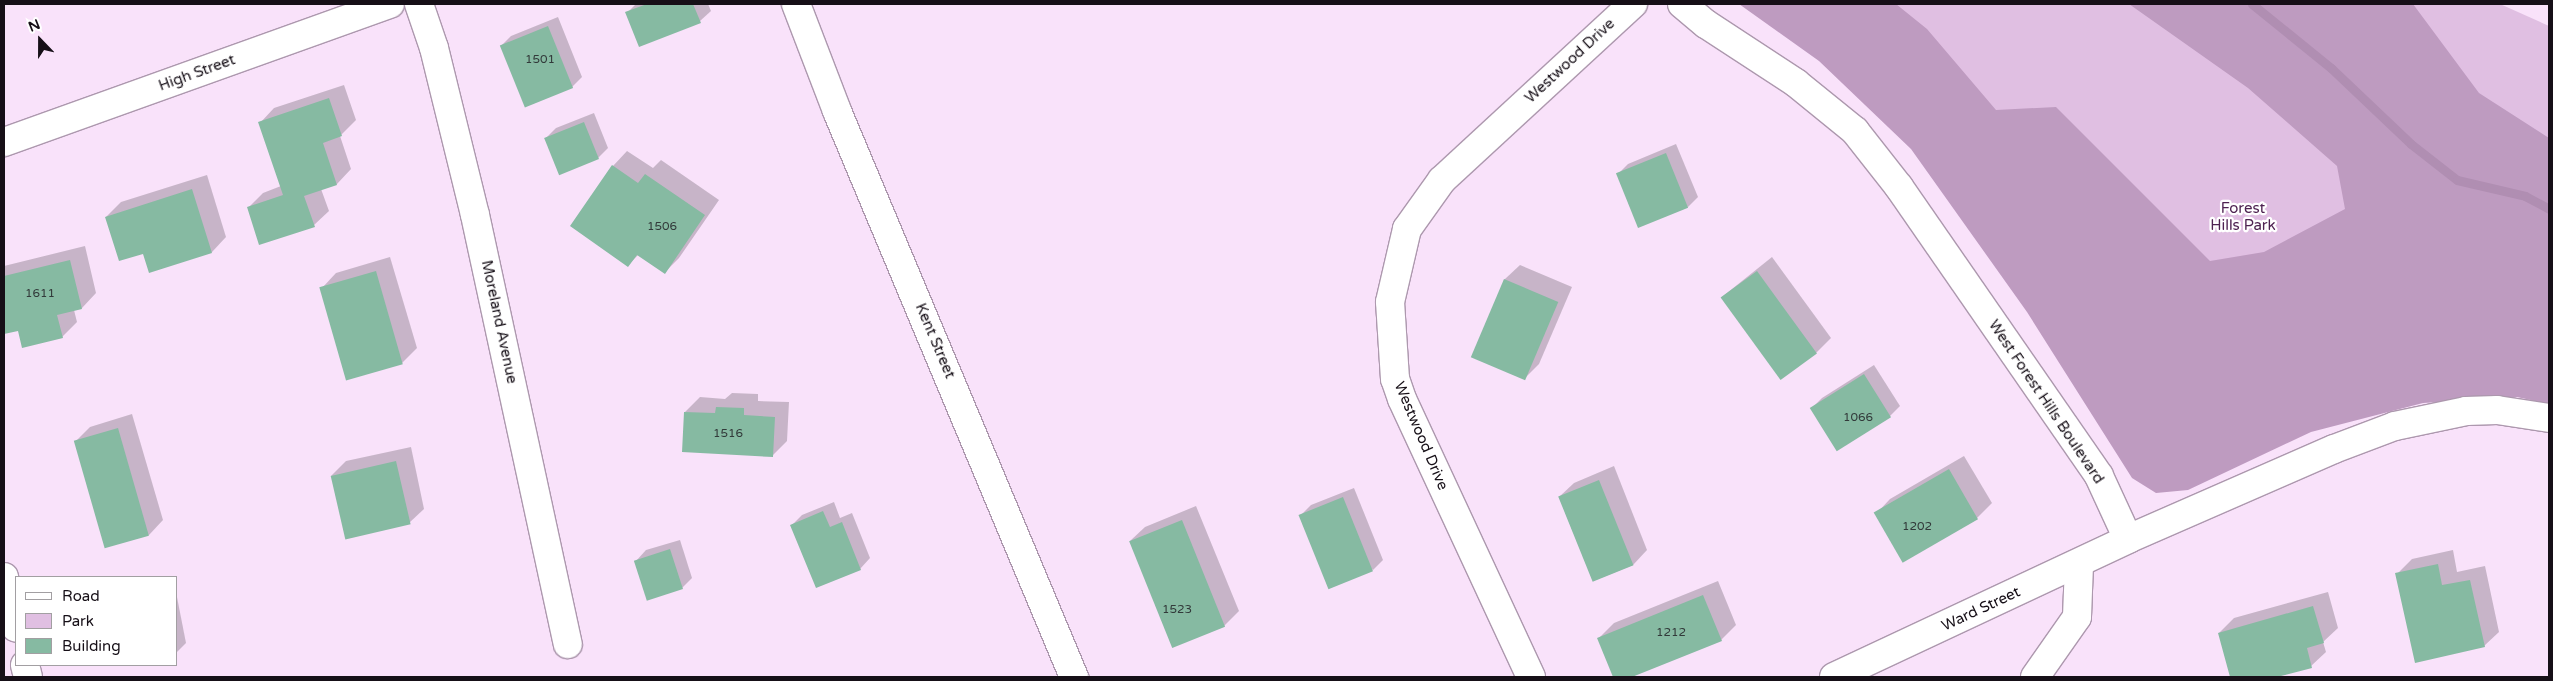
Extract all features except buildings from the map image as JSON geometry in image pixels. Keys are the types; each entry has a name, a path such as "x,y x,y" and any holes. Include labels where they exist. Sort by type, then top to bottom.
{"street":[{"name":"High Street","path":"4,142 390,4"},
{"name":"Moreland Avenue","path":"420,4 434,48 475,215 568,644"},
{"name":"Kent Street","path":"796,4 837,111 1074,677"},
{"name":"Westwood Drive","path":"1530,677 1402,399 1395,379 1390,302 1408,229 1431,193 1633,4"},
{"name":"West Forest Hills Boulevard","path":"1682,4 1706,24 1796,82 1854,131 1899,187 2099,476 2128,539"},
{"path":"2128,539 2334,449 2395,426 2466,411 2497,410 2549,418"},
{"name":"Ward Street","path":"1834,677 2079,564 2128,539"},
{"path":"2036,677 2077,617 2079,564"},
{"path":"4,577 15,624"}],"green space":[{"name":"Forest Hills Park","path":"1778,4 2500,4 2549,26 2549,394 2479,391 1921,130"}],"shaded area":[{"name":"Forest Hills Park","path":"1739,4 1896,4 1927,29 1996,110 2056,107 2210,261 2264,252 2345,209 2337,166 2248,88 2129,4 2413,4 2479,93 2549,138 2549,404 2517,397 2423,403 2311,432 2188,490 2156,493 2132,478 2027,312 1911,149 1819,61"}],"waterway":[{"path":"2252,4 2331,68 2411,144 2457,180 2525,196 2549,209"}]}
